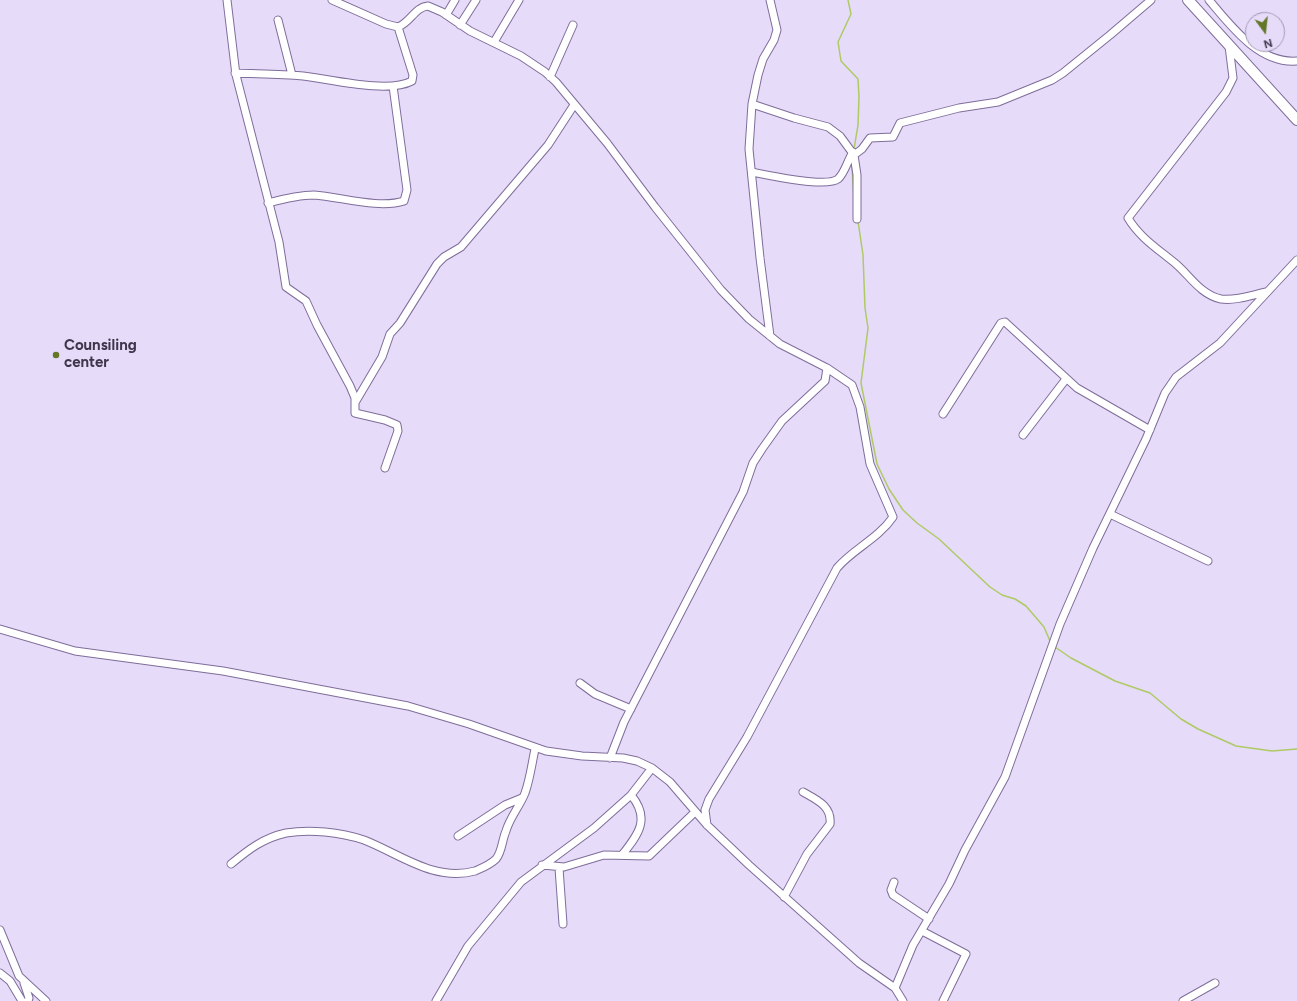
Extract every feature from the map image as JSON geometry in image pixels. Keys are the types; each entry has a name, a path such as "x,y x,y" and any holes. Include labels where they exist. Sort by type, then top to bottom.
{"highway":[{"path":"1188,0 1297,120"}],"street":[{"path":"227,0 235,73 279,242 286,287 306,301 317,325 348,381 356,401"},
{"path":"332,0 386,24 398,27 405,24 419,9 426,6 435,8 460,25 536,65 550,77 607,143 655,207 721,290 749,319 770,336 794,352 827,368 854,387 860,407 870,464 892,517 880,531 852,553 837,568 747,737 709,800 705,810 707,824"},
{"path":"446,15 455,0"},
{"path":"460,25 476,0"},
{"path":"494,42 519,0"},
{"path":"770,0 777,30 774,40 763,59 752,104 749,149 760,258 770,336"},
{"path":"752,172 801,182 835,180 840,175 854,153 862,149 870,138 893,138 900,123 959,108 998,102 1058,77 1151,0"},
{"path":"1209,0 1237,32 1251,44 1271,57 1297,61"},
{"path":"278,20 292,75"},
{"path":"550,77 573,25"},
{"path":"235,73 292,75 356,84 393,86 408,84 413,79 398,27"},
{"path":"1229,46 1232,81 1221,98 1128,218 1153,248 1176,265 1196,286 1208,294 1221,298 1234,298 1266,292"},
{"path":"268,203 307,195 356,202 392,204 404,201 407,190 393,86"},
{"path":"385,468 398,431 397,424 357,414 355,412 356,401 382,357 390,334 400,323 437,264 444,257 461,248 548,145 574,104"},
{"path":"752,104 831,128 840,136 854,153 857,175 857,219"},
{"path":"895,988 902,969 1005,777 1060,624 1093,548 1150,430 1159,404 1176,377 1220,343 1297,260"},
{"path":"943,414 1003,322 1009,324 1077,388 1150,430"},
{"path":"610,758 631,709 742,492 757,457 782,420 825,381 827,368"},
{"path":"1023,435 1066,379"},
{"path":"1110,514 1208,561"},
{"path":"0,630 74,651 223,672 408,706 469,724 535,749 582,756 636,761 652,768 670,782 707,824 784,897 859,963 895,988 903,1001"},
{"path":"580,683 605,699 631,709"},
{"path":"231,864 254,845 275,836 295,832 321,832 339,834 363,840 436,871 454,874 467,873 490,864 499,855 506,830 522,798 535,749"},
{"path":"436,1001 460,958 481,929 521,882 594,828 631,795 652,768"},
{"path":"784,897 807,854 827,831 830,824 828,808 821,802 803,792"},
{"path":"622,855 634,839 642,824 639,809 631,795"},
{"path":"458,836 500,808 522,798"},
{"path":"542,865 559,868 597,856 649,856 696,812"},
{"path":"559,868 563,924"},
{"path":"894,882 891,890 893,895 929,919"},
{"path":"0,930 15,970 23,981 46,1000"},
{"path":"922,931 966,954 943,1001"},
{"path":"0,973 10,981 22,1001"},
{"path":"23,981 29,998 28,1001"},
{"path":"1183,1001 1215,983"}],"waterway":[{"path":"848,0 851,14 838,42 841,61 858,79 858,125 854,149"},
{"path":"852,167 854,197"},
{"path":"858,221 863,255 865,308 868,328 861,383 877,464 889,489 903,510 917,523 939,539 990,587 1002,595 1015,599 1026,606 1044,627 1050,641"},
{"path":"1055,647 1071,658 1115,681 1150,693 1181,719 1198,729 1236,746 1272,751 1297,749"}],"place":[{"name":"Counsiling center","path":"56,355"}]}
